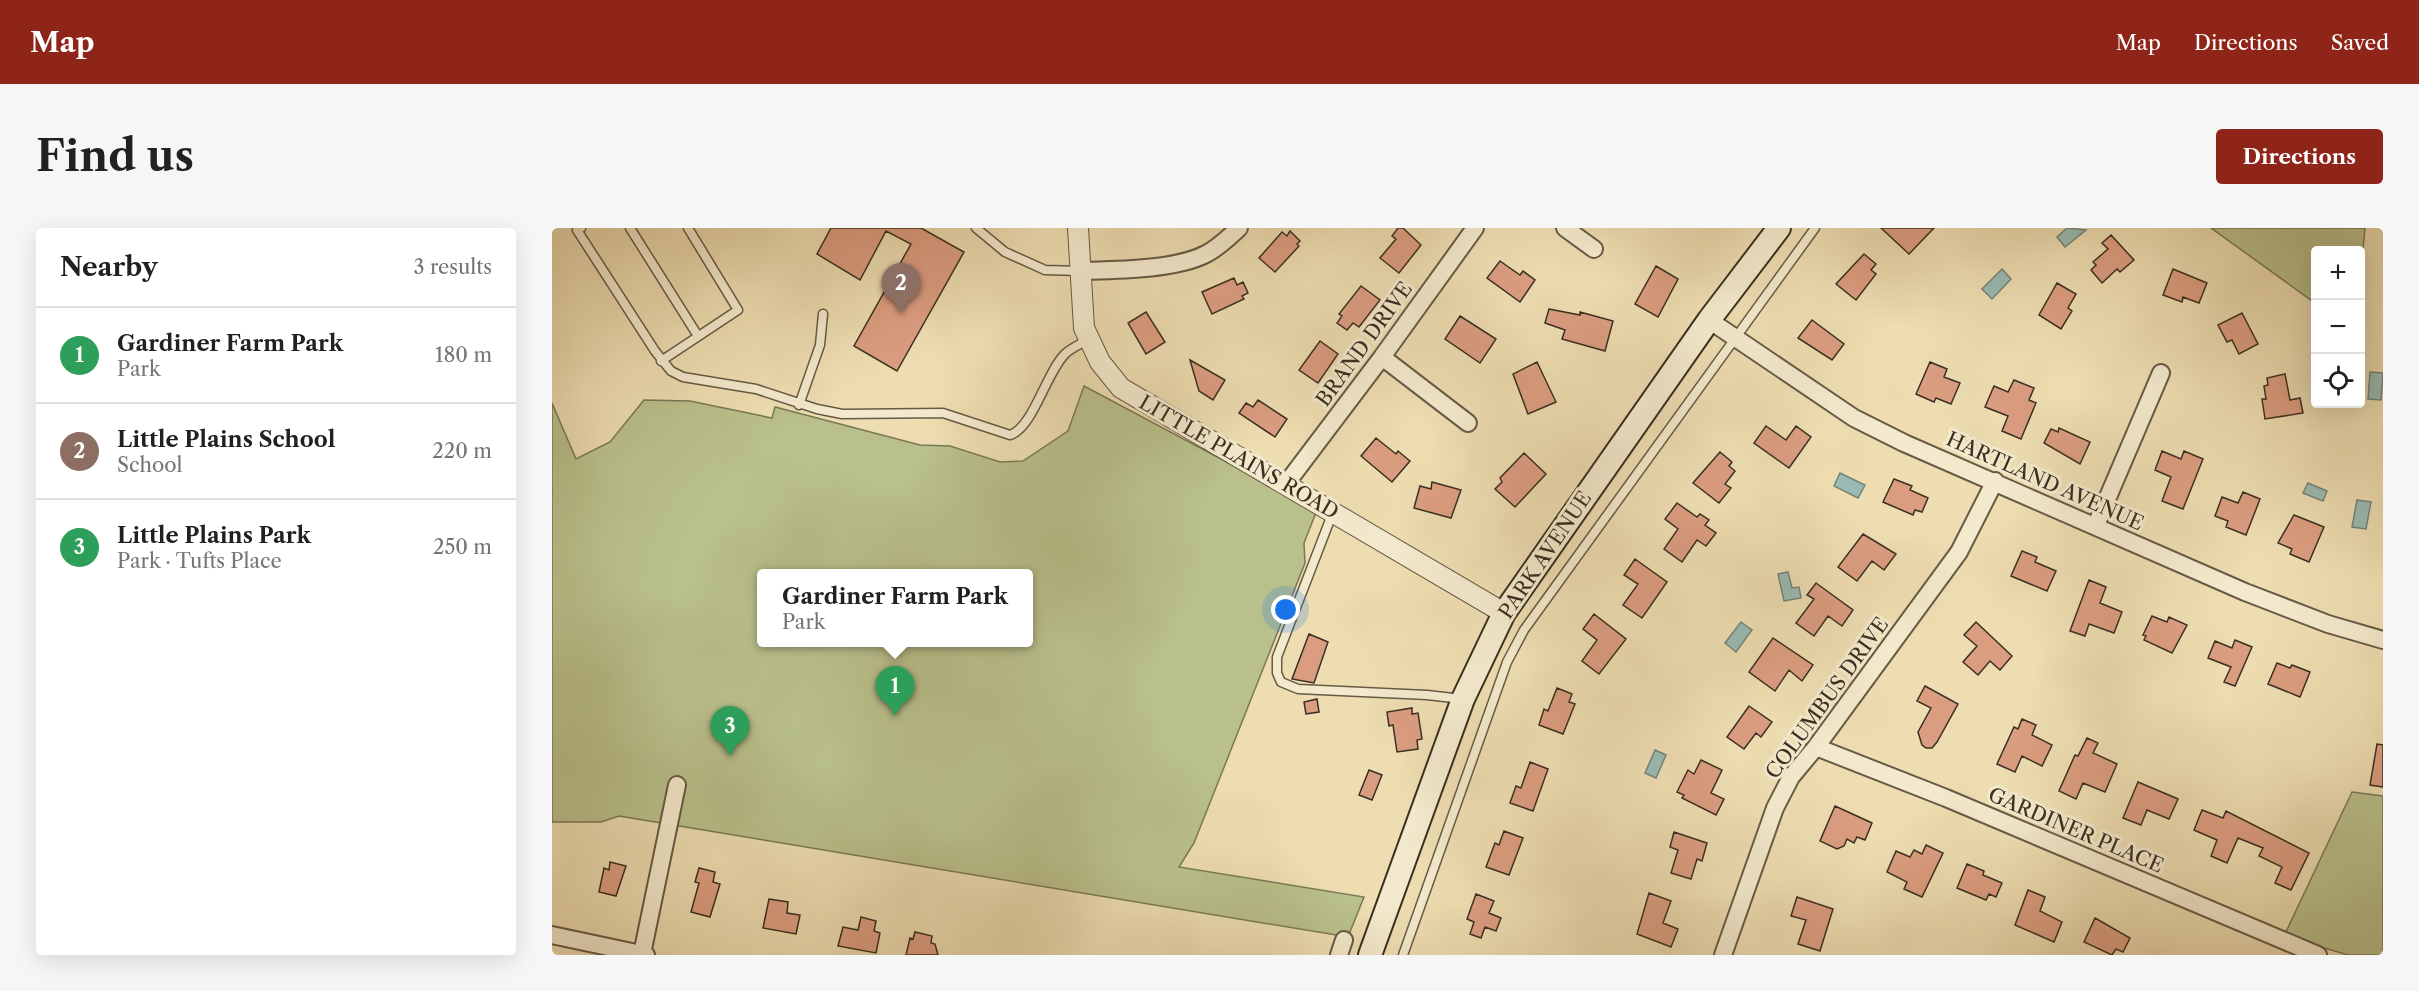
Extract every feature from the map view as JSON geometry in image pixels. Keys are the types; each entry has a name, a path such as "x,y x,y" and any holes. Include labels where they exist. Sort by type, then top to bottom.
{"main road":[{"name":"PARK AVENUE","path":"1370,955 1463,699 1504,613 1709,320 1779,228"}],"street":[{"name":"LITTLE PLAINS ROAD","path":"1078,228 1084,328 1100,362 1121,388 1504,613"},
{"path":"1081,271 1132,269 1172,264 1205,255 1239,228"},
{"name":"BRAND DRIVE","path":"1286,484 1382,357 1475,228"},
{"path":"1565,228 1594,249"},
{"name":"HARTLAND AVENUE","path":"1709,320 1854,418 1904,443 2245,592 2328,624 2383,640"},
{"path":"1382,357 1468,423"},
{"path":"2096,525 2161,372"},
{"name":"COLUMBUS DRIVE","path":"1723,955 1775,808 1791,777 1816,747 1959,552 1995,481"},
{"name":"GARDINER PLACE","path":"1816,747 1946,798 2318,955"},
{"path":"552,935 644,955 677,785"}],"lane":[{"path":"580,228 577,230 661,361 671,371 683,376 756,389 799,405 842,414 943,413 1010,435 1022,428 1052,372 1066,352 1089,339"},
{"path":"630,228 698,336"},
{"path":"661,361 738,310 688,228"},
{"path":"976,228 1005,252 1046,270 1081,271"},
{"path":"1403,955 1508,662 1524,630 1815,228"},
{"path":"799,405 820,345 823,314"},
{"path":"1333,512 1277,657 1277,674 1281,682 1298,689 1427,695 1463,699"}],"green space":[{"path":"2211,228 2365,228 2363,246 2311,246 2311,300"},
{"path":"1084,386 1317,510 1304,543 1305,563 1194,843 1179,867 1364,897 1348,937 619,816 601,822 552,822 552,403 576,459 610,442 644,400 690,401 772,418 775,407 920,445 950,446 1000,462 1023,461 1068,431"},
{"path":"2352,792 2383,796 2383,955 2348,955 2284,936"}],"water":[{"path":"2067,228 2086,230 2065,247 2057,237"},
{"path":"2002,269 2011,279 1992,299 1982,289"},
{"path":"2370,372 2383,373 2381,400 2368,399"},
{"path":"1840,473 1865,485 1858,498 1834,486"},
{"path":"2308,483 2327,491 2323,501 2303,493"},
{"path":"2357,500 2371,502 2366,529 2352,527"},
{"path":"1788,572 1792,588 1799,587 1801,598 1784,601 1778,574"},
{"path":"1741,622 1752,630 1736,652 1725,643"},
{"path":"1655,750 1666,755 1656,778 1645,773"}],"building":[{"path":"831,228 921,228 964,252 897,371 854,346 911,244 886,231 860,280 817,254"},
{"path":"1398,228 1403,228 1421,245 1399,273 1380,258 1396,239 1392,236"},
{"path":"1881,228 1934,228 1909,254"},
{"path":"1290,231 1300,241 1297,244 1299,246 1275,272 1259,258 1282,232 1287,236"},
{"path":"2111,235 2134,260 2120,272 2117,269 2102,283 2091,270 2096,265 2093,262 2108,249 2102,243"},
{"path":"1864,254 1876,264 1871,270 1876,274 1856,300 1836,284"},
{"path":"1500,261 1520,275 1523,271 1535,280 1520,302 1487,278"},
{"path":"1656,266 1678,279 1658,317 1635,304"},
{"path":"2173,269 2207,283 2199,303 2183,297 2182,302 2163,295"},
{"path":"1234,278 1237,285 1243,282 1248,293 1242,296 1244,299 1212,314 1202,292"},
{"path":"2057,283 2076,294 2068,308 2072,311 2061,329 2039,315"},
{"path":"1361,286 1380,300 1359,327 1353,323 1347,330 1337,323 1342,316 1339,314"},
{"path":"1549,309 1580,315 1580,312 1613,321 1605,351 1562,339 1565,330 1545,323"},
{"path":"1146,312 1165,342 1146,354 1128,323"},
{"path":"2242,313 2258,344 2239,354 2232,340 2227,342 2218,325"},
{"path":"1460,316 1496,339 1480,363 1445,339"},
{"path":"1812,320 1844,344 1832,360 1798,338"},
{"path":"1320,341 1338,354 1318,383 1299,370"},
{"path":"1190,360 1225,380 1213,400 1199,391"},
{"path":"1537,362 1556,402 1528,414 1513,374"},
{"path":"1930,362 1947,369 1944,377 1960,383 1951,404 1936,398 1934,402 1916,394"},
{"path":"2285,374 2290,400 2300,398 2303,413 2265,419 2262,399 2266,399 2264,386 2268,385 2267,378"},
{"path":"2014,380 2034,388 2029,400 2036,403 2021,439 2002,431 2008,416 1985,407 1994,386 2008,392"},
{"path":"1258,400 1287,419 1275,437 1239,413 1246,403 1253,407"},
{"path":"1766,426 1786,440 1796,426 1811,437 1789,468 1754,443"},
{"path":"2059,428 2090,442 2080,464 2044,443 2051,429 2058,432"},
{"path":"1376,438 1396,454 1398,451 1410,461 1392,482 1361,456"},
{"path":"2162,451 2181,459 2184,451 2203,459 2183,509 2162,501 2171,477 2155,470"},
{"path":"1720,452 1732,462 1729,466 1735,471 1725,484 1731,488 1719,503 1693,483"},
{"path":"1524,453 1546,474 1515,507 1495,489 1502,482 1500,478"},
{"path":"1894,479 1912,486 1910,490 1928,498 1922,512 1915,510 1913,515 1883,502"},
{"path":"1432,482 1461,490 1451,518 1414,508 1420,486 1431,489"},
{"path":"2243,492 2260,499 2246,535 2226,527 2228,521 2215,516 2222,497 2238,503"},
{"path":"1677,503 1697,517 1700,514 1709,520 1705,525 1716,533 1706,546 1697,540 1682,562 1664,549 1678,529 1665,519"},
{"path":"2294,515 2324,527 2309,562 2290,554 2292,549 2278,543"},
{"path":"1863,534 1896,554 1884,570 1872,561 1857,581 1838,567"},
{"path":"2022,551 2037,557 2035,562 2056,571 2047,591 2011,576"},
{"path":"1635,559 1667,582 1642,618 1623,605 1638,584 1624,575"},
{"path":"2089,580 2106,587 2100,603 2122,612 2114,633 2089,624 2085,636 2070,631"},
{"path":"1816,583 1853,610 1842,626 1828,616 1814,636 1796,623 1814,599 1807,595"},
{"path":"1594,614 1626,639 1599,674 1582,661 1597,640 1583,629"},
{"path":"2152,616 2167,622 2169,617 2187,625 2172,653 2144,640 2146,636 2143,635"},
{"path":"1976,622 2012,656 2000,670 1990,661 1978,675 1963,662 1977,646 1964,635"},
{"path":"1309,634 1328,642 1314,683 1292,679"},
{"path":"1773,638 1813,665 1802,681 1789,670 1775,691 1749,672"},
{"path":"2235,640 2252,647 2235,686 2224,682 2231,667 2208,658 2215,641 2232,648"},
{"path":"2277,663 2290,668 2292,665 2310,672 2300,697 2268,684"},
{"path":"1925,686 1958,704 1932,748 1922,745 1918,732 1931,708 1917,701"},
{"path":"1557,688 1572,694 1569,702 1575,704 1563,734 1539,725 1544,709 1548,711"},
{"path":"1317,699 1319,712 1306,714 1304,702"},
{"path":"1749,706 1772,722 1761,737 1756,733 1744,749 1727,737"},
{"path":"1412,708 1412,714 1418,713 1422,739 1417,740 1418,749 1397,752 1393,725 1389,726 1387,712"},
{"path":"2022,719 2036,725 2032,735 2052,745 2042,766 2022,756 2015,772 1997,764 2014,727 2018,729"},
{"path":"2087,738 2098,743 2093,753 2117,764 2105,792 2083,783 2076,799 2059,791 2075,755 2078,756"},
{"path":"2377,744 2383,745 2383,787 2370,785"},
{"path":"1701,760 1722,770 1711,793 1724,799 1716,815 1682,798 1684,795 1677,792 1688,770 1694,774"},
{"path":"1530,762 1548,769 1533,811 1510,803 1516,786 1521,788"},
{"path":"1369,770 1382,775 1372,800 1359,795"},
{"path":"2138,782 2178,799 2169,819 2147,810 2141,825 2123,818"},
{"path":"1835,806 1872,823 1865,840 1857,837 1854,843 1847,839 1844,846 1837,849 1820,841"},
{"path":"2202,810 2223,818 2226,811 2309,853 2291,890 2275,883 2282,867 2259,856 2263,848 2238,838 2227,863 2211,856 2217,840 2194,830"},
{"path":"1504,831 1523,838 1509,875 1486,867 1495,843 1499,845"},
{"path":"1674,832 1707,843 1702,861 1697,859 1691,879 1671,873 1678,850 1670,847"},
{"path":"1926,845 1943,853 1922,897 1904,889 1907,882 1887,872 1896,851 1910,857 1914,850 1922,854"},
{"path":"610,862 626,866 616,896 599,892 604,868 609,870"},
{"path":"1967,864 1984,871 1983,875 2002,883 1996,897 1989,894 1986,900 1957,888"},
{"path":"699,868 715,872 713,882 720,884 710,917 691,912 699,883 695,882"},
{"path":"2028,890 2045,897 2040,911 2062,922 2054,942 2015,925"},
{"path":"1649,893 1671,901 1663,923 1678,929 1671,947 1637,934"},
{"path":"1476,894 1494,901 1489,913 1501,918 1496,931 1485,927 1481,938 1470,934 1474,922 1467,919"},
{"path":"1797,897 1833,909 1820,951 1798,944 1806,920 1791,916"},
{"path":"769,899 788,902 787,913 800,915 796,934 763,928"},
{"path":"861,917 876,921 874,931 880,933 876,953 838,946 843,927 858,930"},
{"path":"2095,918 2130,938 2123,952 2116,949 2112,955 2084,942"},
{"path":"915,932 932,936 931,943 935,944 938,955 906,955 910,938 913,939"}],"place":[{"name":"Little Plains School","path":"901,313"},
{"name":"Gardiner Farm Park","path":"895,716"},
{"name":"Little Plains Park","path":"730,756"}]}
